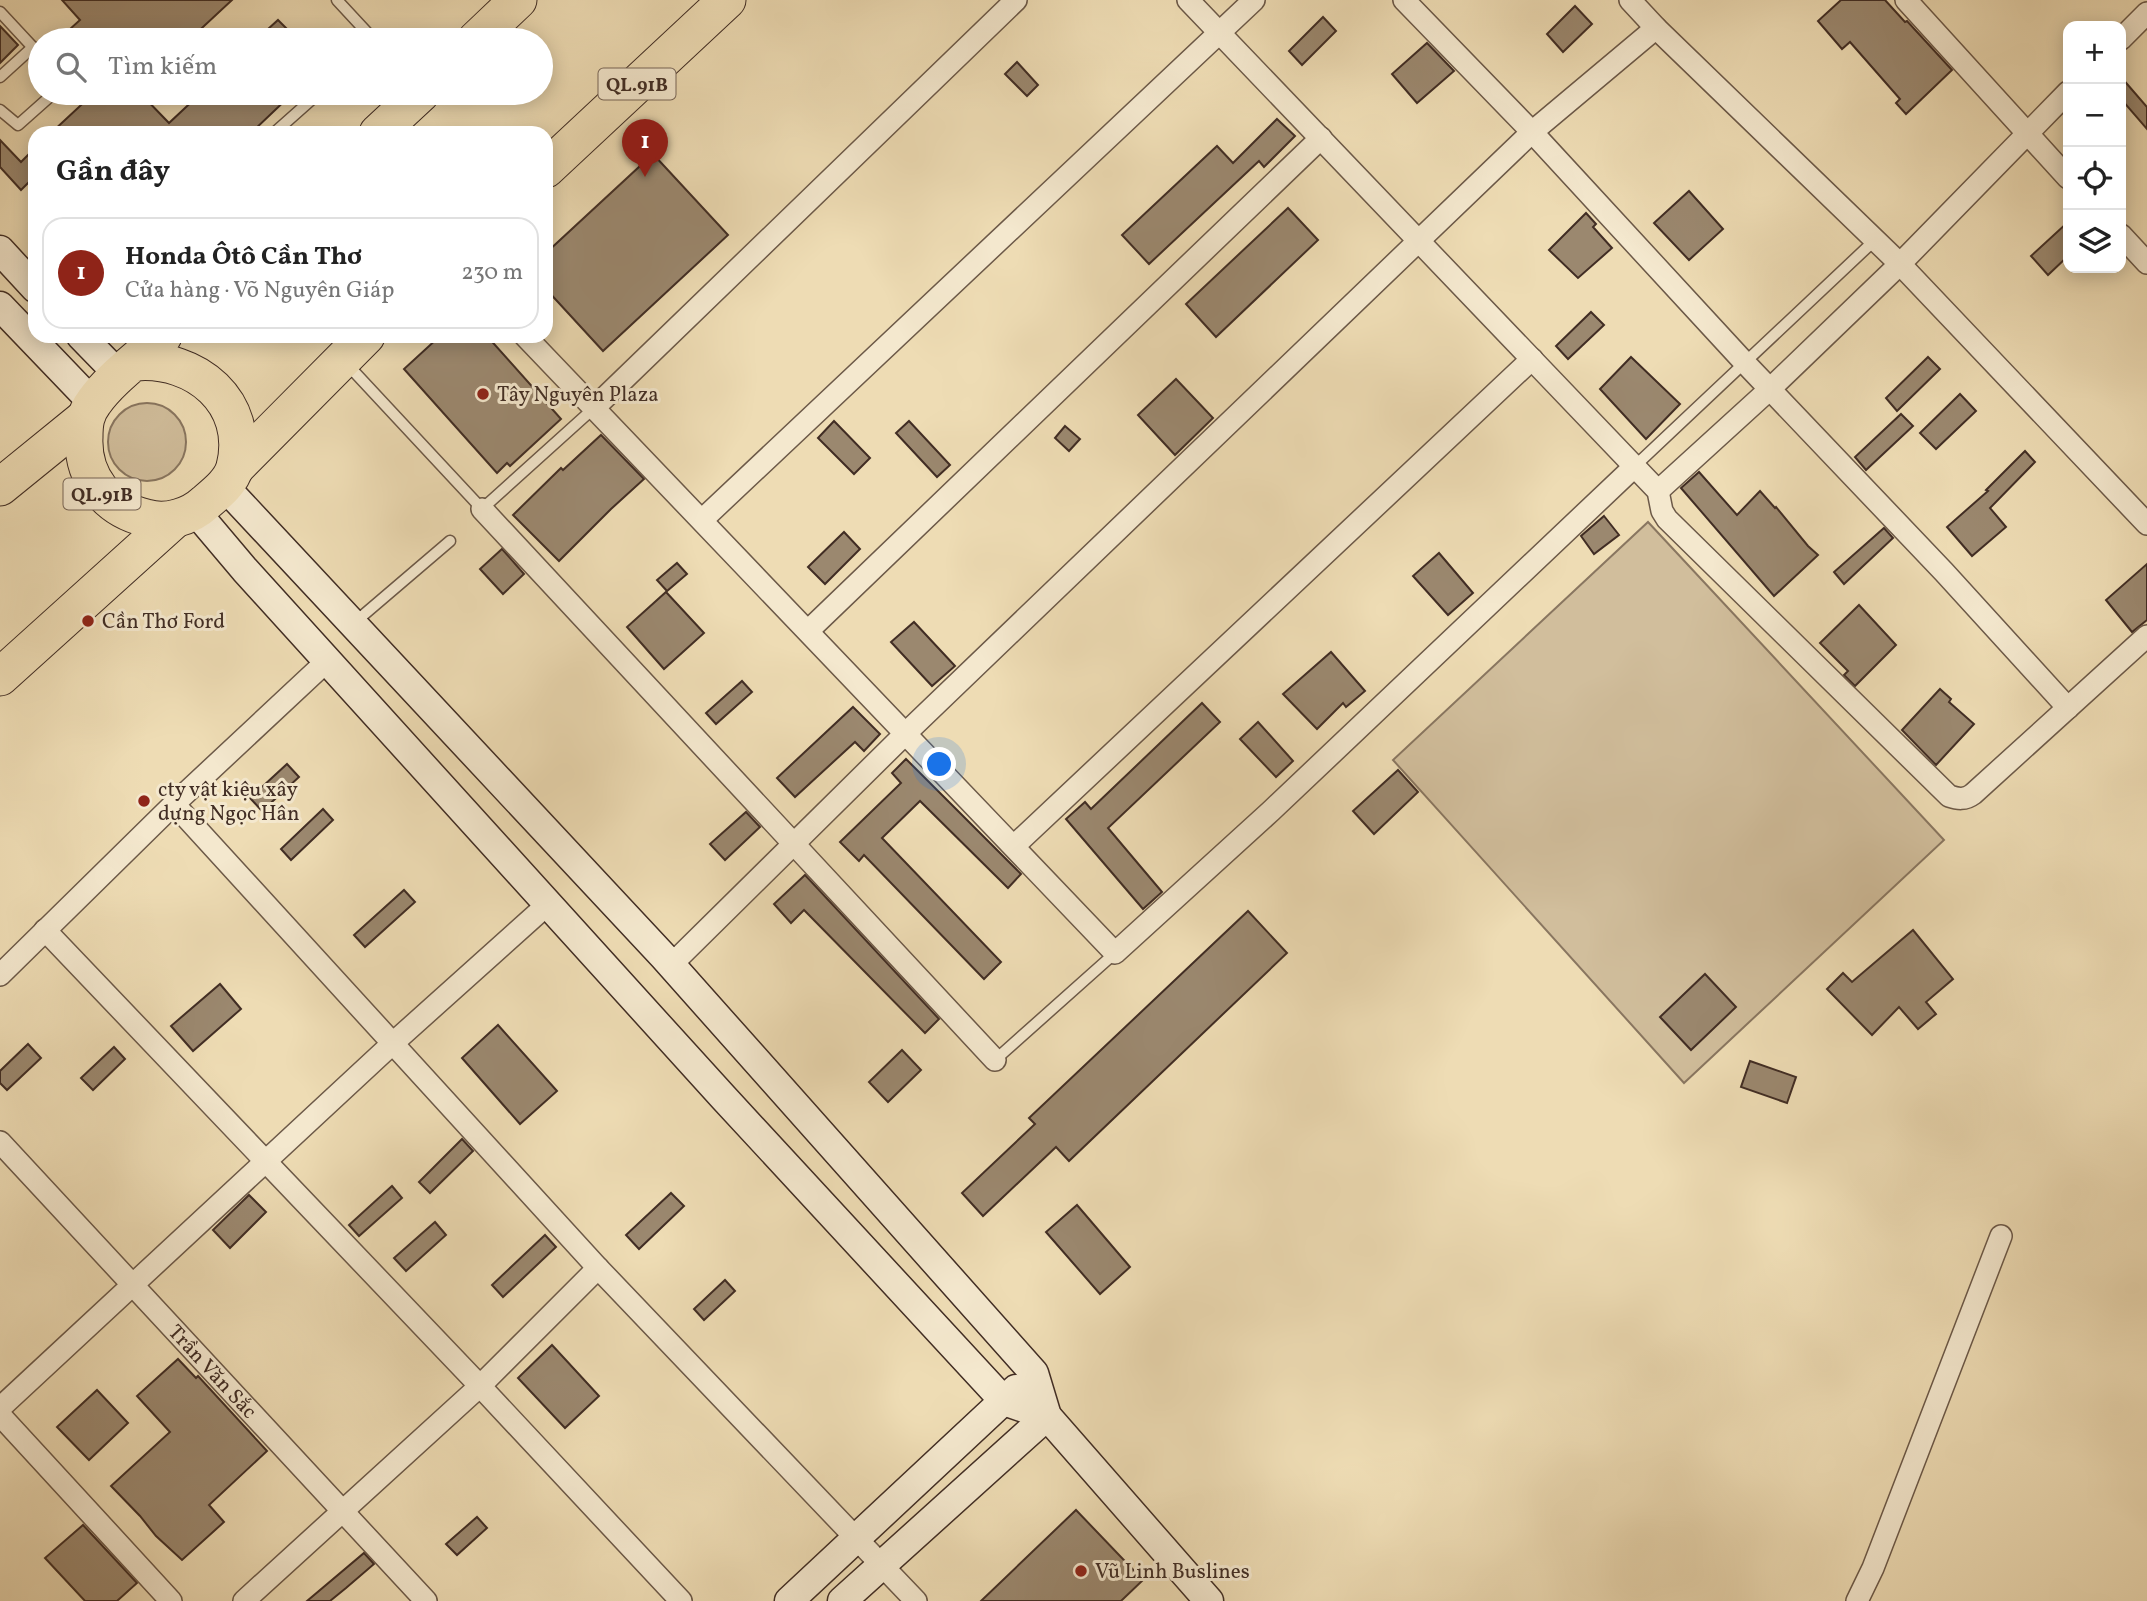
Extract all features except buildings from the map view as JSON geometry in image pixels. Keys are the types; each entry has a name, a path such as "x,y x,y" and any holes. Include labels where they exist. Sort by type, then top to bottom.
{"highway":[{"path":"489,28 518,0"},
{"name":"QL.91B","path":"553,162 727,0"},
{"path":"386,126 408,105"},
{"path":"0,487 89,410 108,384 155,343"},
{"name":"QL.91B","path":"0,677 230,477 354,347"},
{"path":"127,368 155,360 199,375 218,390 232,413 237,440 230,477"},
{"name":"QL.91B","path":"89,410 83,450 89,474 102,494 123,511 149,519 186,516"}],"street":[{"path":"594,408 1016,0"},
{"path":"1188,0 1635,466 1658,491 1662,511 1667,519 1948,796 1958,799 1968,798 1973,794 2147,636"},
{"path":"702,520 1254,0"},
{"path":"1404,0 1532,132 2068,708"},
{"path":"1630,0 1900,264 2147,524"},
{"path":"1912,2 2063,173"},
{"path":"2126,34 2147,13"},
{"path":"671,965 906,733 1532,132 1656,28"},
{"path":"1658,491 1770,389 1900,264 2063,97"},
{"path":"808,631 1321,138"},
{"path":"2126,239 2146,260"},
{"path":"0,250 28,280"},
{"path":"0,306 28,339"},
{"path":"32,343 89,410"},
{"path":"91,343 127,368"},
{"path":"532,343 1115,953 1271,811 1635,466"},
{"path":"1014,846 1532,359"},
{"path":"230,477 353,624 671,965 1034,1373 1046,1416 1209,1601"},
{"path":"482,509 995,1060"},
{"path":"186,516 245,570 733,1108 1004,1401 1046,1416"},
{"path":"0,975 174,804 327,661"},
{"path":"174,804 598,1268 916,1601"},
{"path":"0,1408 392,1044 548,904"},
{"path":"45,930 681,1601"},
{"name":"Trần Văn Sắc","path":"0,1142 426,1601"},
{"path":"1857,1601 1873,1568 2001,1236"},
{"path":"244,1601 480,1386 598,1268"},
{"path":"789,1601 1034,1373"},
{"path":"0,1415 171,1601"},
{"path":"842,1601 1046,1416"}],"lane":[{"path":"337,0 363,28"},
{"path":"0,12 28,42"},
{"path":"0,77 28,57"},
{"path":"0,110 18,125 40,105"},
{"path":"282,126 306,105"},
{"path":"1635,466 1875,240"},
{"path":"354,347 482,509 594,408"},
{"path":"353,624 450,541"},
{"path":"995,1060 1115,953"}],"shaded area":[{"path":"147,403 162,406 175,414 183,427 186,442 183,457 175,470 162,478 147,481 132,478 119,470 111,457 108,442 111,427 119,414 132,406"},
{"path":"1648,522 1944,840 1684,1083 1393,760"}],"place":[{"name":"Honda Ôtô Cần Thơ","path":"645,177"},
{"name":"Tây Nguyên Plaza","path":"483,394"},
{"name":"Cần Thơ Ford","path":"88,621"},
{"name":"cty vật kiệu xây dựng Ngọc Hân","path":"144,801"},
{"name":"Vũ Linh Buslines","path":"1081,1571"}]}
